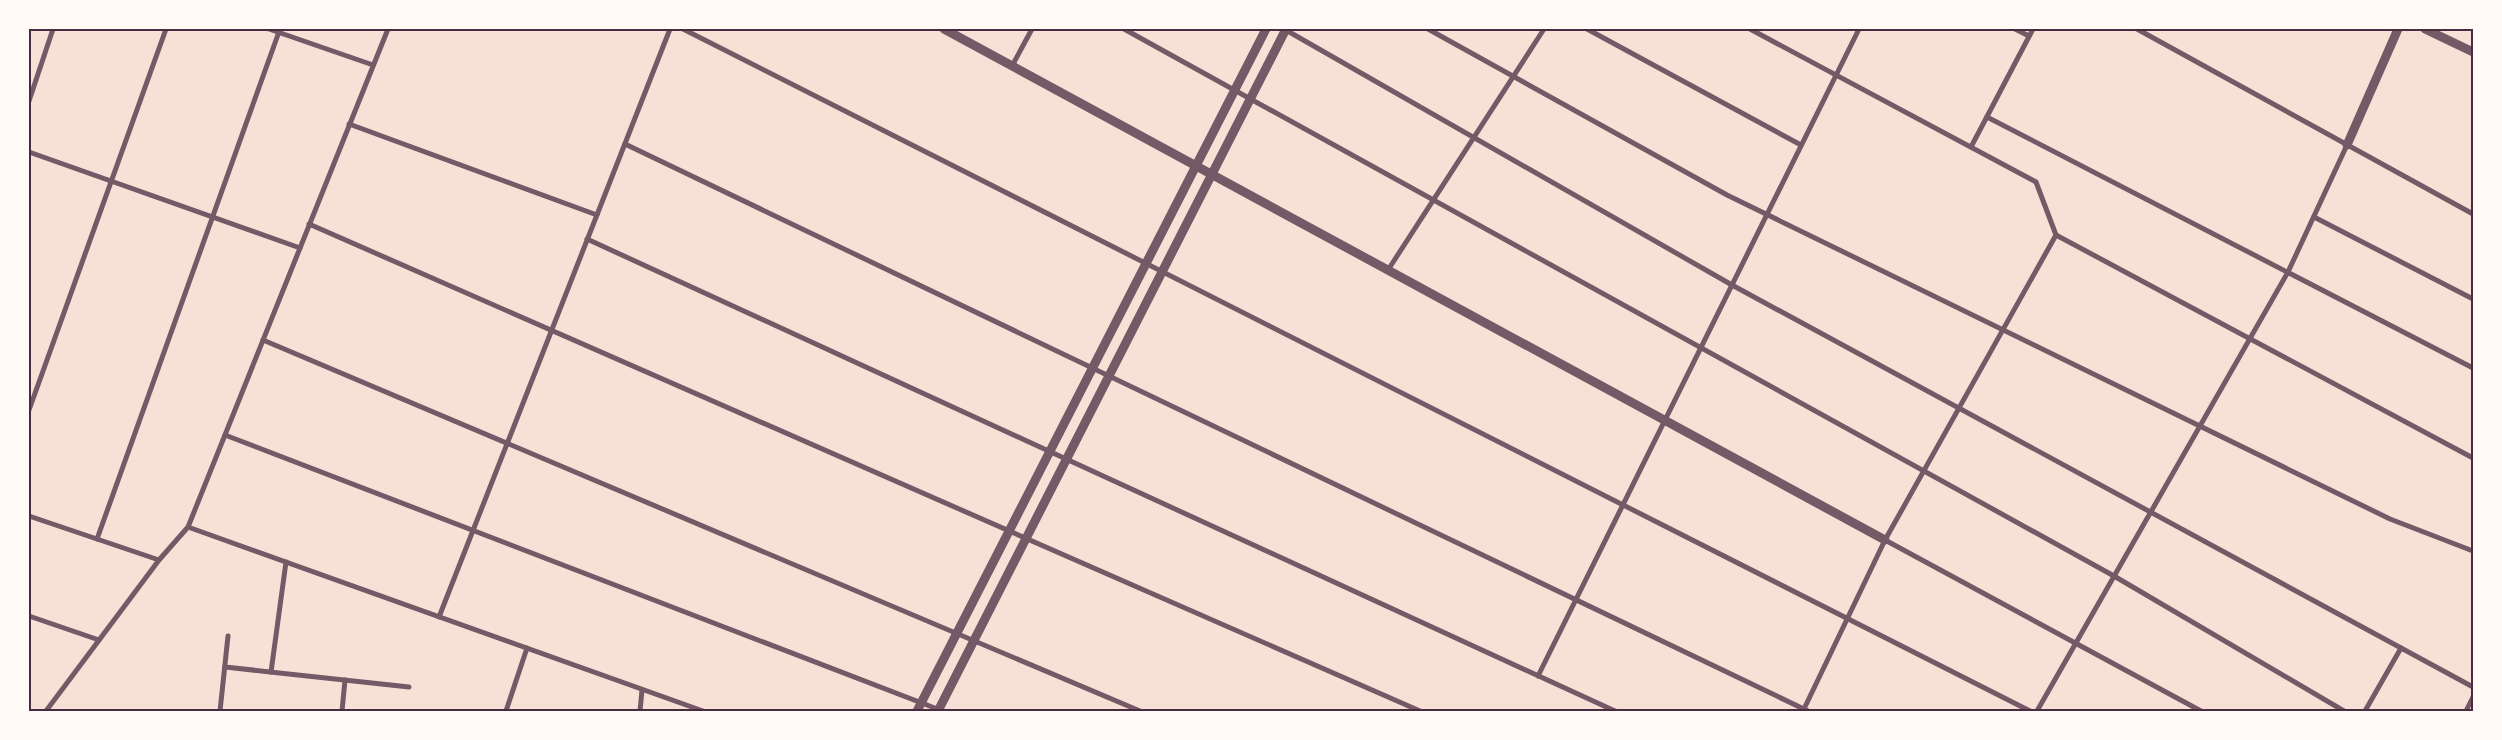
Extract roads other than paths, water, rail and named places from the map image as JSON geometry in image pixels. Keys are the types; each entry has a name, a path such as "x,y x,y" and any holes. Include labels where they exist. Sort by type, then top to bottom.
{"street":[{"path":"29,101 54,29"},
{"path":"29,410 166,29"},
{"path":"268,29 279,30 373,65"},
{"path":"46,711 159,560 188,527 388,29"},
{"path":"439,617 670,29"},
{"path":"683,29 2030,711"},
{"path":"944,29 2201,711"},
{"path":"1012,66 1032,29"},
{"path":"1124,29 2114,576 2344,711"},
{"path":"919,707 1266,29"},
{"path":"224,435 472,530 919,707 940,711 1285,29 1732,285 2473,687"},
{"path":"1428,29 1727,195 2390,518 2473,551"},
{"path":"1388,270 1544,29"},
{"path":"1587,29 1802,146"},
{"path":"1750,29 2036,182 2056,235 2473,458"},
{"path":"1538,676 1859,29"},
{"path":"2015,29 2029,36"},
{"path":"1971,147 2033,29"},
{"path":"2137,29 2473,214"},
{"path":"2038,711 2288,272 2398,29"},
{"path":"2425,29 2473,52"},
{"path":"97,539 279,30"},
{"path":"1987,117 2473,368"},
{"path":"349,124 597,215"},
{"path":"625,144 1805,711 1884,540 2056,235"},
{"path":"29,152 300,248"},
{"path":"2314,217 2473,300"},
{"path":"309,224 1420,711"},
{"path":"587,239 1615,711"},
{"path":"263,340 1140,711"},
{"path":"29,516 159,560"},
{"path":"188,527 703,711"},
{"path":"271,672 286,562"},
{"path":"29,616 99,640"},
{"path":"220,711 228,636"},
{"path":"506,711 527,648"},
{"path":"2365,711 2401,648"},
{"path":"225,667 409,687"},
{"path":"342,711 345,680"},
{"path":"640,711 642,690"},
{"path":"2466,711 2473,697"}]}
